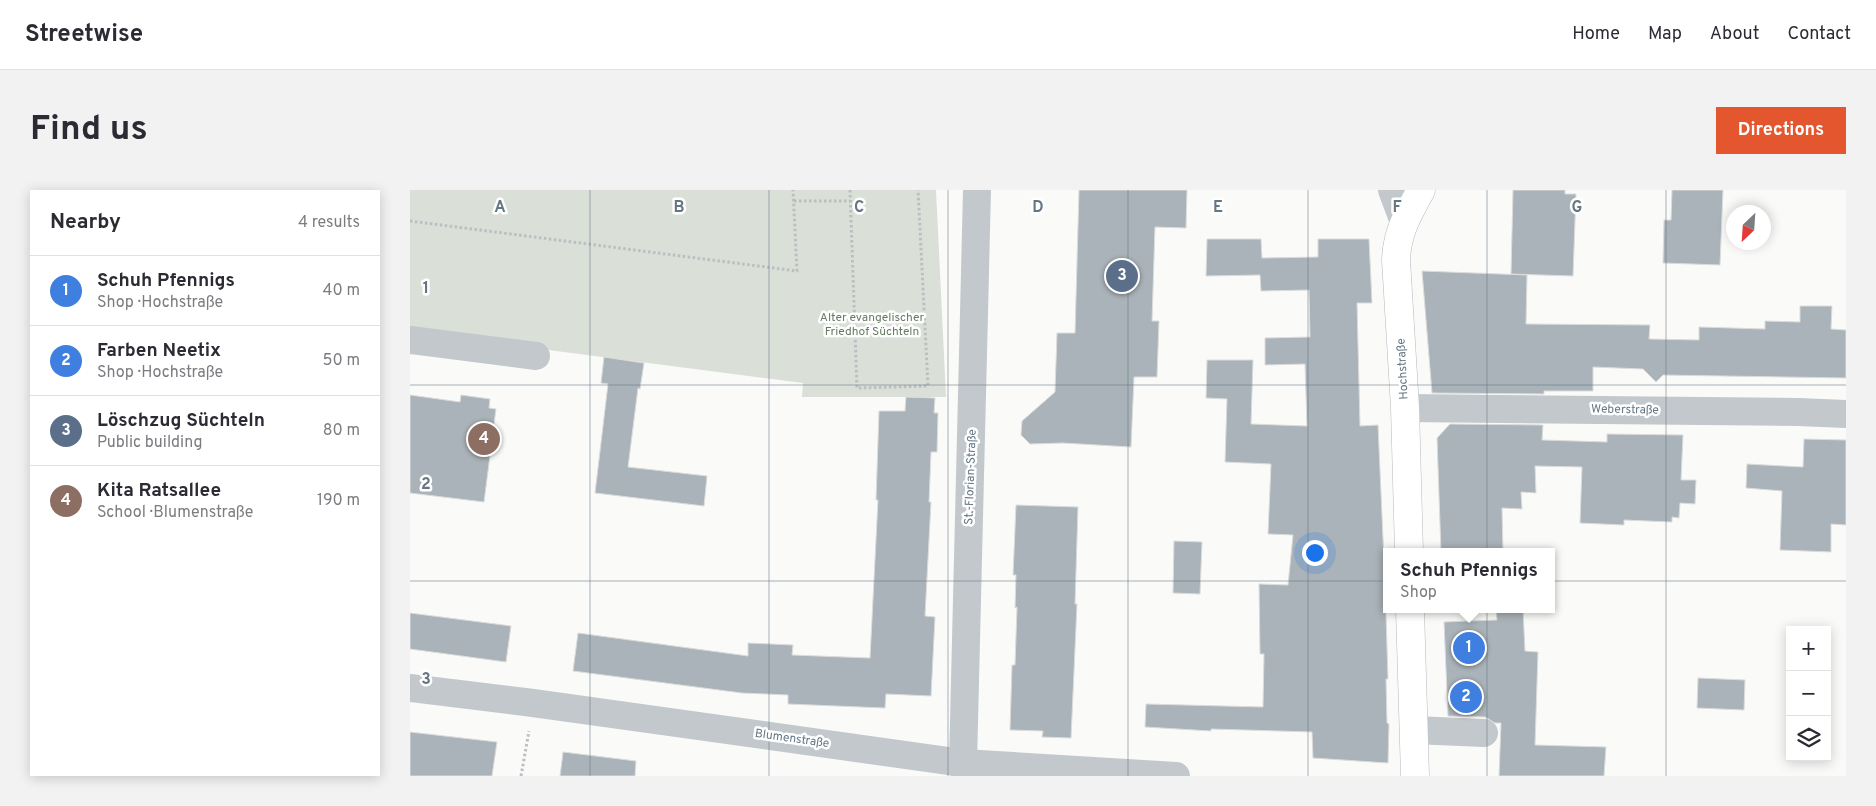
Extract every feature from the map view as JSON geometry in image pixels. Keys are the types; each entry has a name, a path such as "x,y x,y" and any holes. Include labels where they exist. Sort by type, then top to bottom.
{"main road":[{"name":"Hochstraße","path":"1409,548 1405,408 1396,260 1397,244 1404,222 1422,190"},
{"path":"1410,613 1415,776"}],"street":[{"name":"St.-Florian-Straße","path":"964,770 977,190"},
{"path":"1392,190 1404,222"},
{"path":"410,340 536,356"},
{"name":"Weberstraße","path":"1405,408 1846,414"},
{"name":"Blumenstraße","path":"410,688 534,703 964,770 1176,776"},
{"path":"1414,730 1484,733"}],"path":[{"path":"410,221 797,271 793,190"},
{"path":"850,190 857,388 928,386 918,190"},
{"path":"794,201 850,201"},
{"path":"521,776 534,703"}],"green space":[{"name":"Alter evangelischer Friedhof Süchteln","path":"410,190 936,190 946,397 802,397 803,383 410,332"}],"building":[{"path":"1079,190 1187,190 1186,228 1155,227 1152,321 1159,321 1157,377 1134,377 1131,447 1063,443 1030,444 1021,435 1022,421 1055,392 1057,333 1075,333"},
{"path":"1513,190 1565,190 1565,194 1576,194 1573,276 1511,274"},
{"path":"1672,190 1723,190 1720,265 1663,263 1664,220 1671,220"},
{"path":"1207,239 1261,239 1262,258 1318,257 1318,239 1369,239 1372,303 1357,303 1360,426 1378,425 1383,548 1383,613 1386,613 1388,679 1386,679 1387,723 1389,724 1388,763 1313,758 1312,732 1211,729 1211,731 1145,727 1146,704 1263,707 1264,654 1260,654 1259,584 1288,585 1293,535 1268,534 1271,464 1225,462 1227,399 1206,398 1207,360 1253,360 1251,424 1307,426 1305,364 1265,365 1265,338 1310,337 1309,290 1261,291 1260,275 1206,276"},
{"path":"1422,271 1527,275 1526,324 1650,325 1649,339 1699,340 1699,327 1765,329 1765,321 1800,322 1800,306 1832,306 1831,329 1846,330 1846,378 1663,375 1656,382 1643,369 1593,367 1593,391 1544,391 1544,394 1432,393"},
{"path":"604,357 644,363 640,389 638,388 628,467 707,476 704,506 595,493 608,384 601,383"},
{"path":"410,395 460,402 461,395 490,399 489,408 496,409 484,502 410,493"},
{"path":"906,397 935,398 934,413 938,413 937,452 931,452 929,502 931,502 925,616 935,617 931,696 886,694 885,708 788,704 788,695 742,693 573,671 578,633 748,656 748,643 793,645 792,655 870,658 878,500 876,500 879,411 905,411"},
{"path":"1450,424 1543,425 1542,440 1607,442 1607,434 1683,435 1681,480 1696,480 1695,504 1680,503 1679,518 1672,517 1672,522 1624,520 1624,525 1580,523 1582,467 1535,466 1536,493 1521,492 1522,509 1502,508 1503,548 1441,548 1437,438"},
{"path":"1804,439 1846,440 1846,525 1831,524 1831,552 1780,550 1782,491 1746,488 1747,464 1803,467"},
{"path":"1016,505 1078,507 1075,604 1077,604 1071,738 1042,737 1043,731 1010,730 1012,665 1015,665 1017,607 1015,608 1016,575 1013,575"},
{"path":"1174,541 1202,542 1200,594 1173,593"},
{"path":"410,613 511,626 506,662 410,649"},
{"path":"1496,613 1523,613 1525,651 1538,652 1535,745 1606,747 1604,776 1499,776 1501,723 1495,723 1485,717 1448,716 1444,622 1497,620"},
{"path":"1698,678 1745,680 1744,710 1697,708"},
{"path":"410,732 497,742 492,776 410,776"},
{"path":"563,752 636,761 635,776 560,776"}],"place":[{"name":"Löschzug Süchteln","path":"1122,276"},
{"name":"Kita Ratsallee","path":"484,439"},
{"name":"Schuh Pfennigs","path":"1469,648"},
{"name":"Farben Neetix","path":"1466,697"}]}
